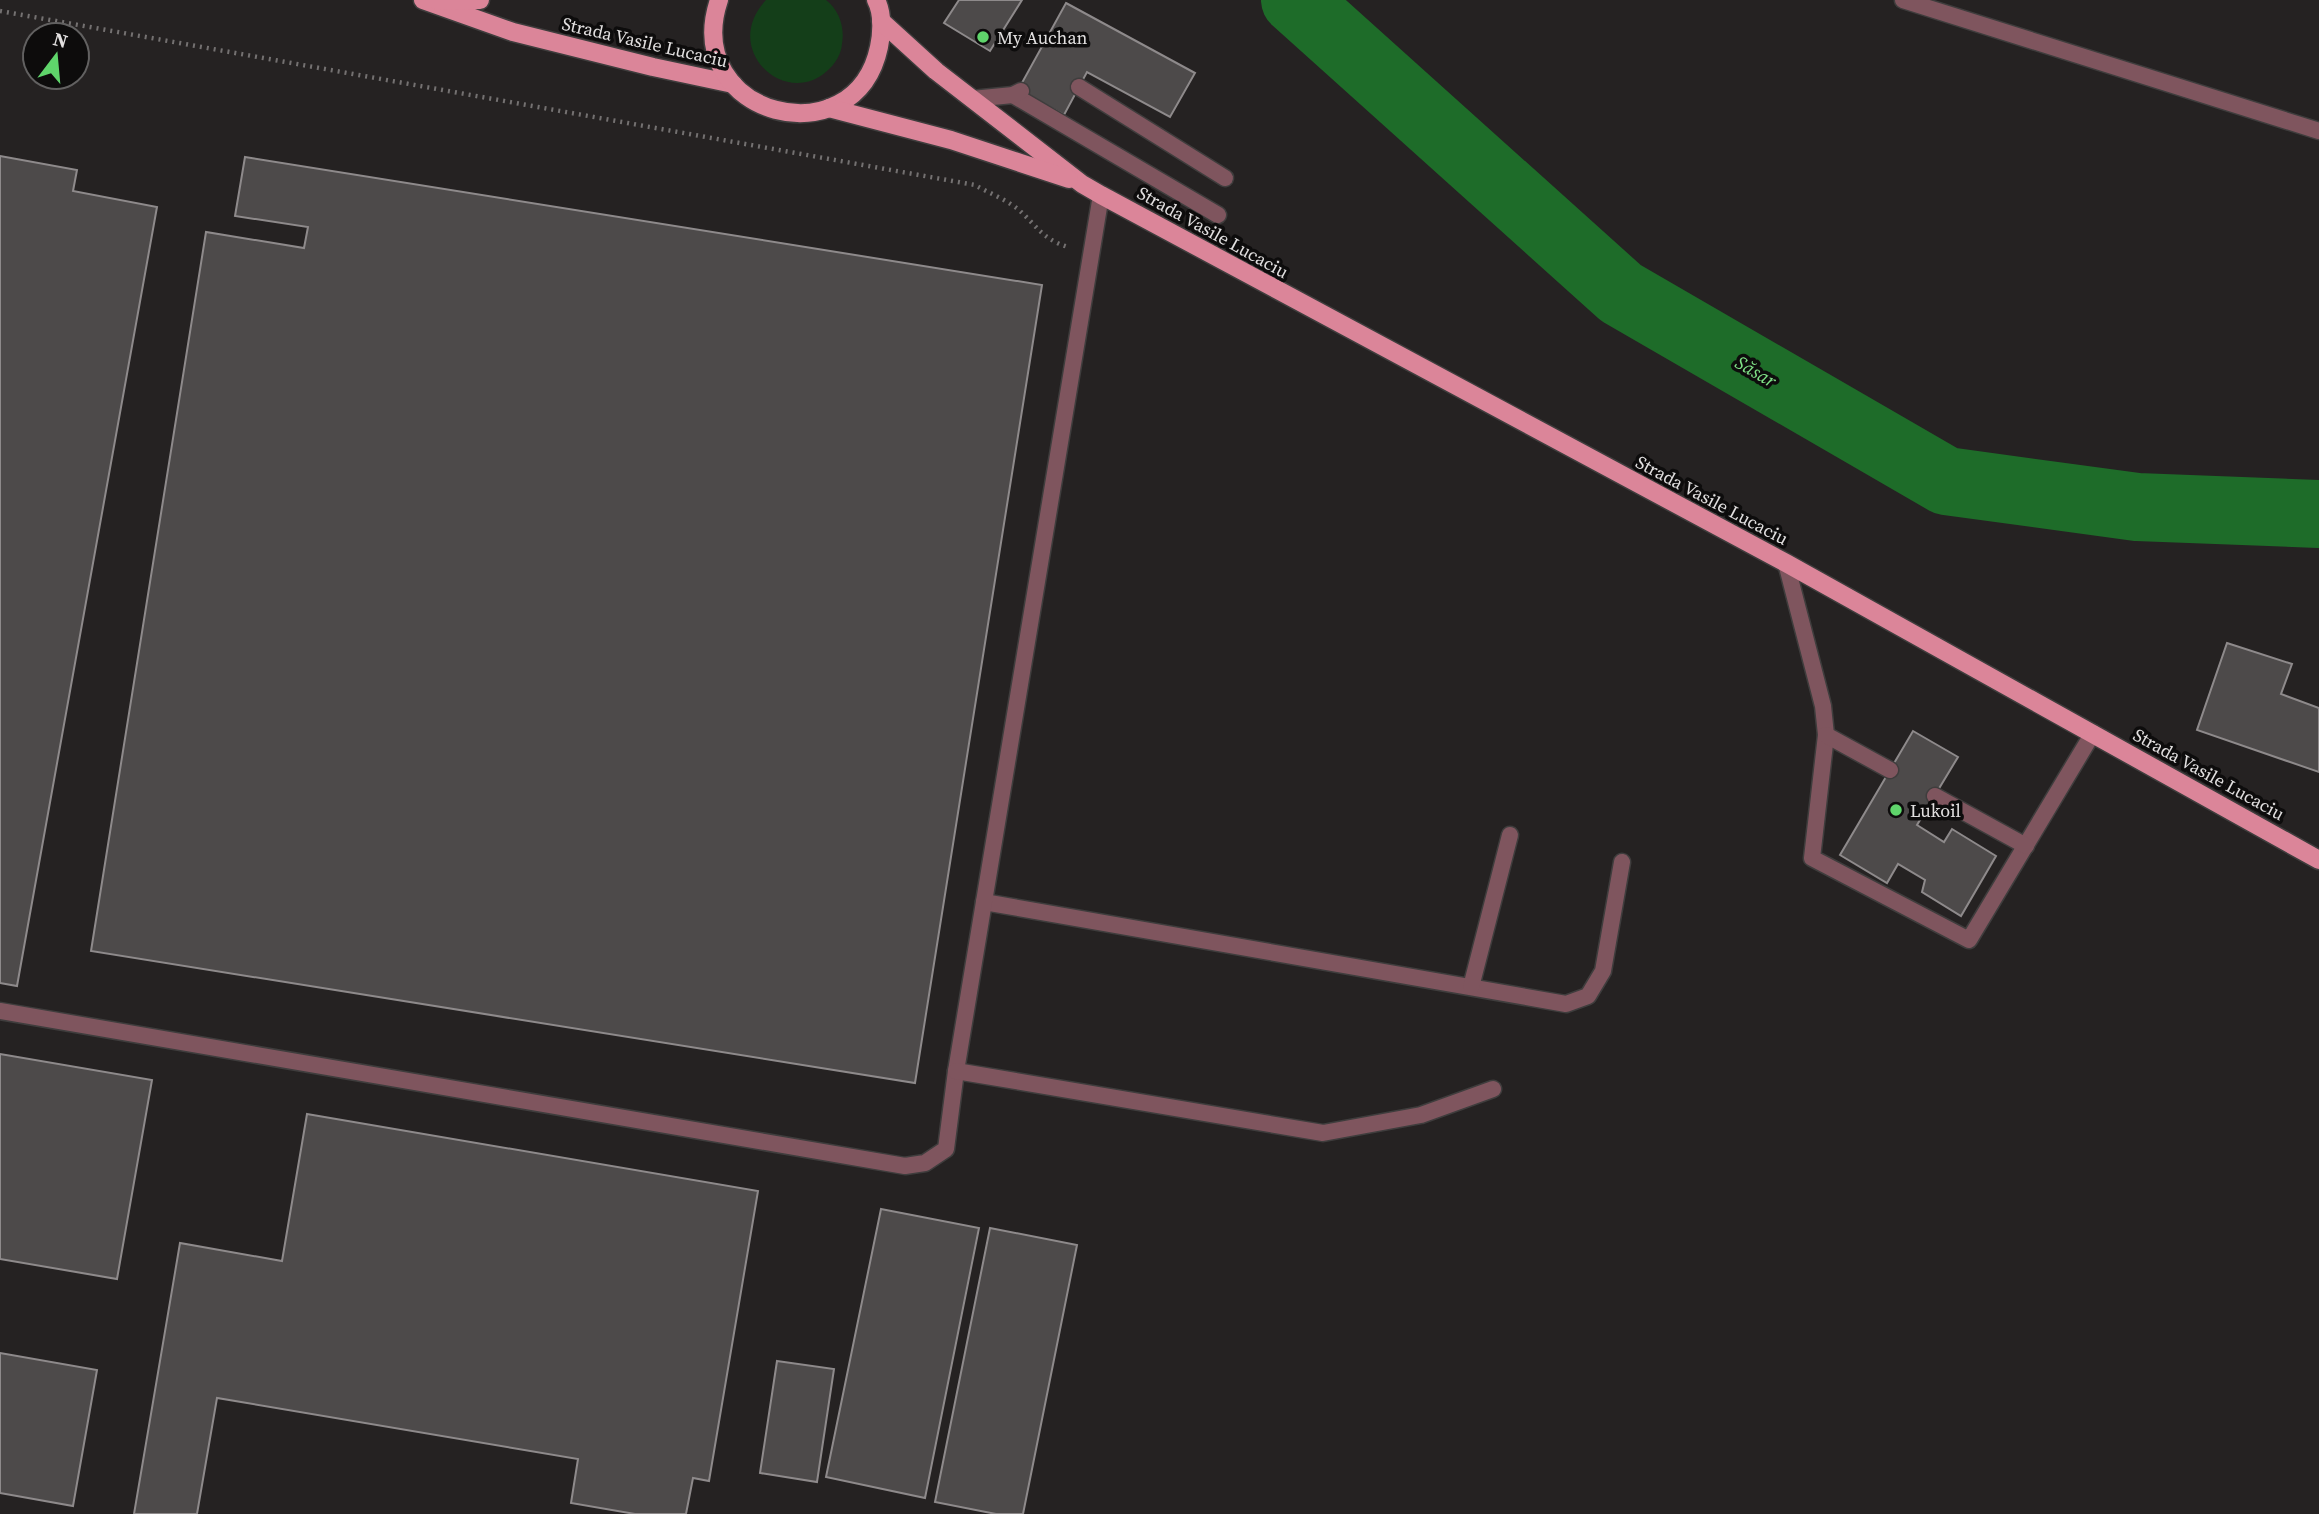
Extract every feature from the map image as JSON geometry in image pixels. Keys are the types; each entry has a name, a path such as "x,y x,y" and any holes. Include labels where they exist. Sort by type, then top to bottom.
{"main road":[{"name":"Strada Vasile Lucaciu","path":"426,1 480,0"},
{"path":"719,0 714,14 713,32 715,51 722,69 745,96 760,106 795,115 830,108 859,87 870,73 881,38 881,21 876,0"},
{"name":"Strada Vasile Lucaciu","path":"426,1 513,33 733,84"},
{"name":"Strada Vasile Lucaciu","path":"881,21 936,71 1082,184 1786,563 2319,860"},
{"name":"Strada Vasile Lucaciu","path":"830,108 951,140 1082,184"}],"lane":[{"path":"1903,0 2319,131"},
{"path":"1079,87 1226,178"},
{"path":"972,99 1017,93 1217,215"},
{"path":"0,1011 905,1166 925,1163 946,1149 956,1071 1101,195"},
{"path":"1786,563 1823,706 1826,734 1812,858 1969,940 2093,733"},
{"path":"1826,734 1890,770"},
{"path":"1935,796 2026,846"},
{"path":"1471,987 1510,835"},
{"path":"984,902 1566,1004 1588,996 1603,971 1622,862"},
{"path":"956,1071 1323,1133 1421,1115 1493,1089"}],"path":[{"path":"0,11 975,185 1018,209 1038,231 1057,243 1092,254"}],"green space":[{"path":"766,0 826,0 831,4 840,19 843,38 839,56 827,71 810,81 793,83 777,78 764,68 754,54 750,37 754,19"}],"building":[{"name":"My Auchan","path":"959,0 1022,0 990,51 944,23"},
{"path":"1066,3 1195,73 1170,117 1087,72 1064,115 1018,90"},
{"path":"0,156 77,170 73,191 157,207 17,986 0,983"},
{"path":"245,157 1042,285 915,1083 91,951 206,232 304,248 308,227 235,216"},
{"path":"2227,643 2292,664 2281,694 2319,708 2319,772 2197,730"},
{"name":"Lukoil","path":"1913,731 1958,757 1917,825 1944,842 1952,829 1996,856 1961,916 1922,892 1925,880 1898,864 1887,883 1840,855"},
{"path":"0,1054 152,1080 117,1279 0,1259"},
{"path":"307,1114 758,1191 709,1481 693,1478 686,1514 635,1514 571,1503 578,1459 217,1398 197,1514 134,1514 180,1243 282,1261"},
{"path":"881,1209 979,1228 925,1498 826,1477"},
{"path":"990,1228 1077,1245 1023,1514 996,1514 935,1502"},
{"path":"0,1353 97,1370 73,1506 0,1493"},
{"path":"777,1361 834,1369 817,1482 760,1473"}],"waterway":[{"name":"Săsar","path":"1295,0 1621,293 1946,481 2137,507 2319,514"}],"place":[{"name":"My Auchan","path":"983,37"},
{"name":"Lukoil","path":"1896,810"}]}
